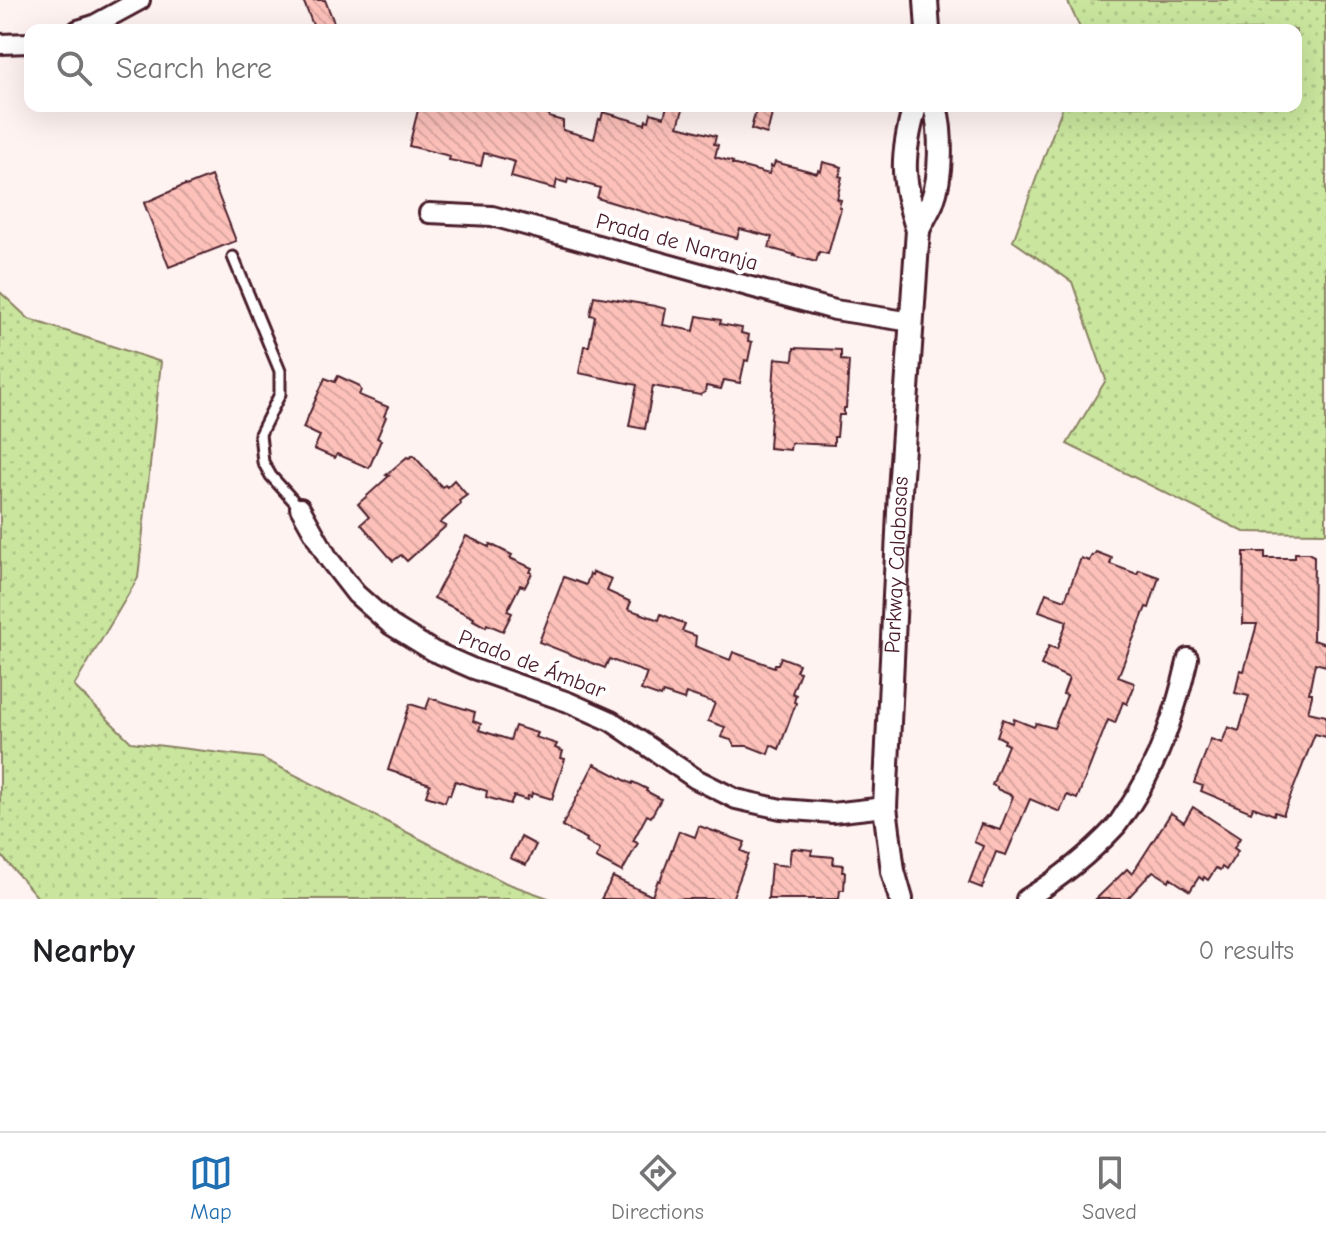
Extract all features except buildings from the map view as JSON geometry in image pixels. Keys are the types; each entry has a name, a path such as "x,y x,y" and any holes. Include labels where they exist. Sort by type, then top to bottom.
{"street":[{"path":"96,24 140,0"},
{"path":"926,0 928,24"},
{"path":"0,44 24,43"},
{"name":"Parkway Calabasas","path":"901,899 893,871 885,807 900,491 918,230 909,204 903,169 906,139 913,112"},
{"name":"Parkway Calabasas","path":"918,230 933,200 939,163 936,112"},
{"name":"Prada de Naranja","path":"429,213 492,216 835,310 912,322"},
{"name":"Prado de Ámbar","path":"300,508 328,558 356,594 391,625 433,651 611,721 696,779 736,799 781,809 832,813 885,807"},
{"path":"1026,899 1053,882 1117,824 1140,790 1161,751 1188,658"}],"lane":[{"path":"233,257 280,371 280,394 260,434 263,462 271,476 300,508"}],"green space":[{"path":"1067,0 1326,0 1326,533 1244,532 1067,444 1106,380 1072,282 1013,241 1061,112 1302,112 1302,24 1078,24"},
{"path":"0,292 29,319 161,362 138,578 74,686 131,742 262,758 506,883 551,899 39,899 0,854"}]}
